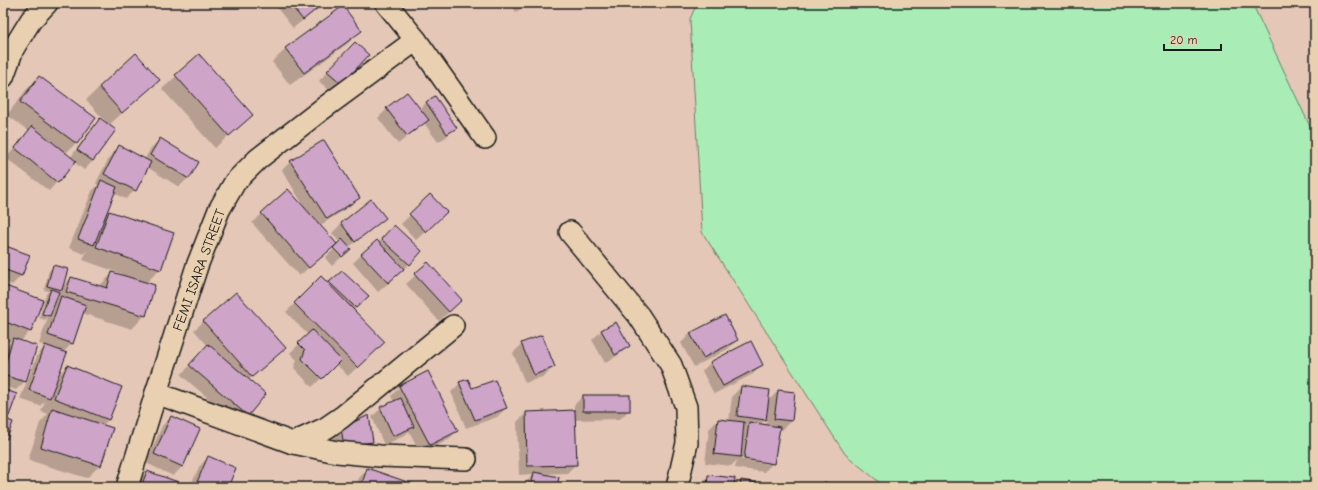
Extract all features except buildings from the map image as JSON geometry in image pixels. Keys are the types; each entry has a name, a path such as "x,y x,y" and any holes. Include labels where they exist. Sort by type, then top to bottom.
{"street":[{"path":"3,77 14,49 30,20 47,3"},
{"path":"386,3 416,40 485,138"},
{"name":"FEMI ISARA STREET","path":"127,487 197,266 219,210 235,182 264,154 416,40"},
{"path":"570,232 639,316 672,365 686,407 687,443 677,487"},
{"path":"293,443 326,428 342,417 453,326"},
{"path":"156,392 293,443 336,452 380,456 466,459"}],"green space":[{"path":"697,3 1252,3 1315,137 1315,487 885,487 845,454 702,232 690,19"}]}
